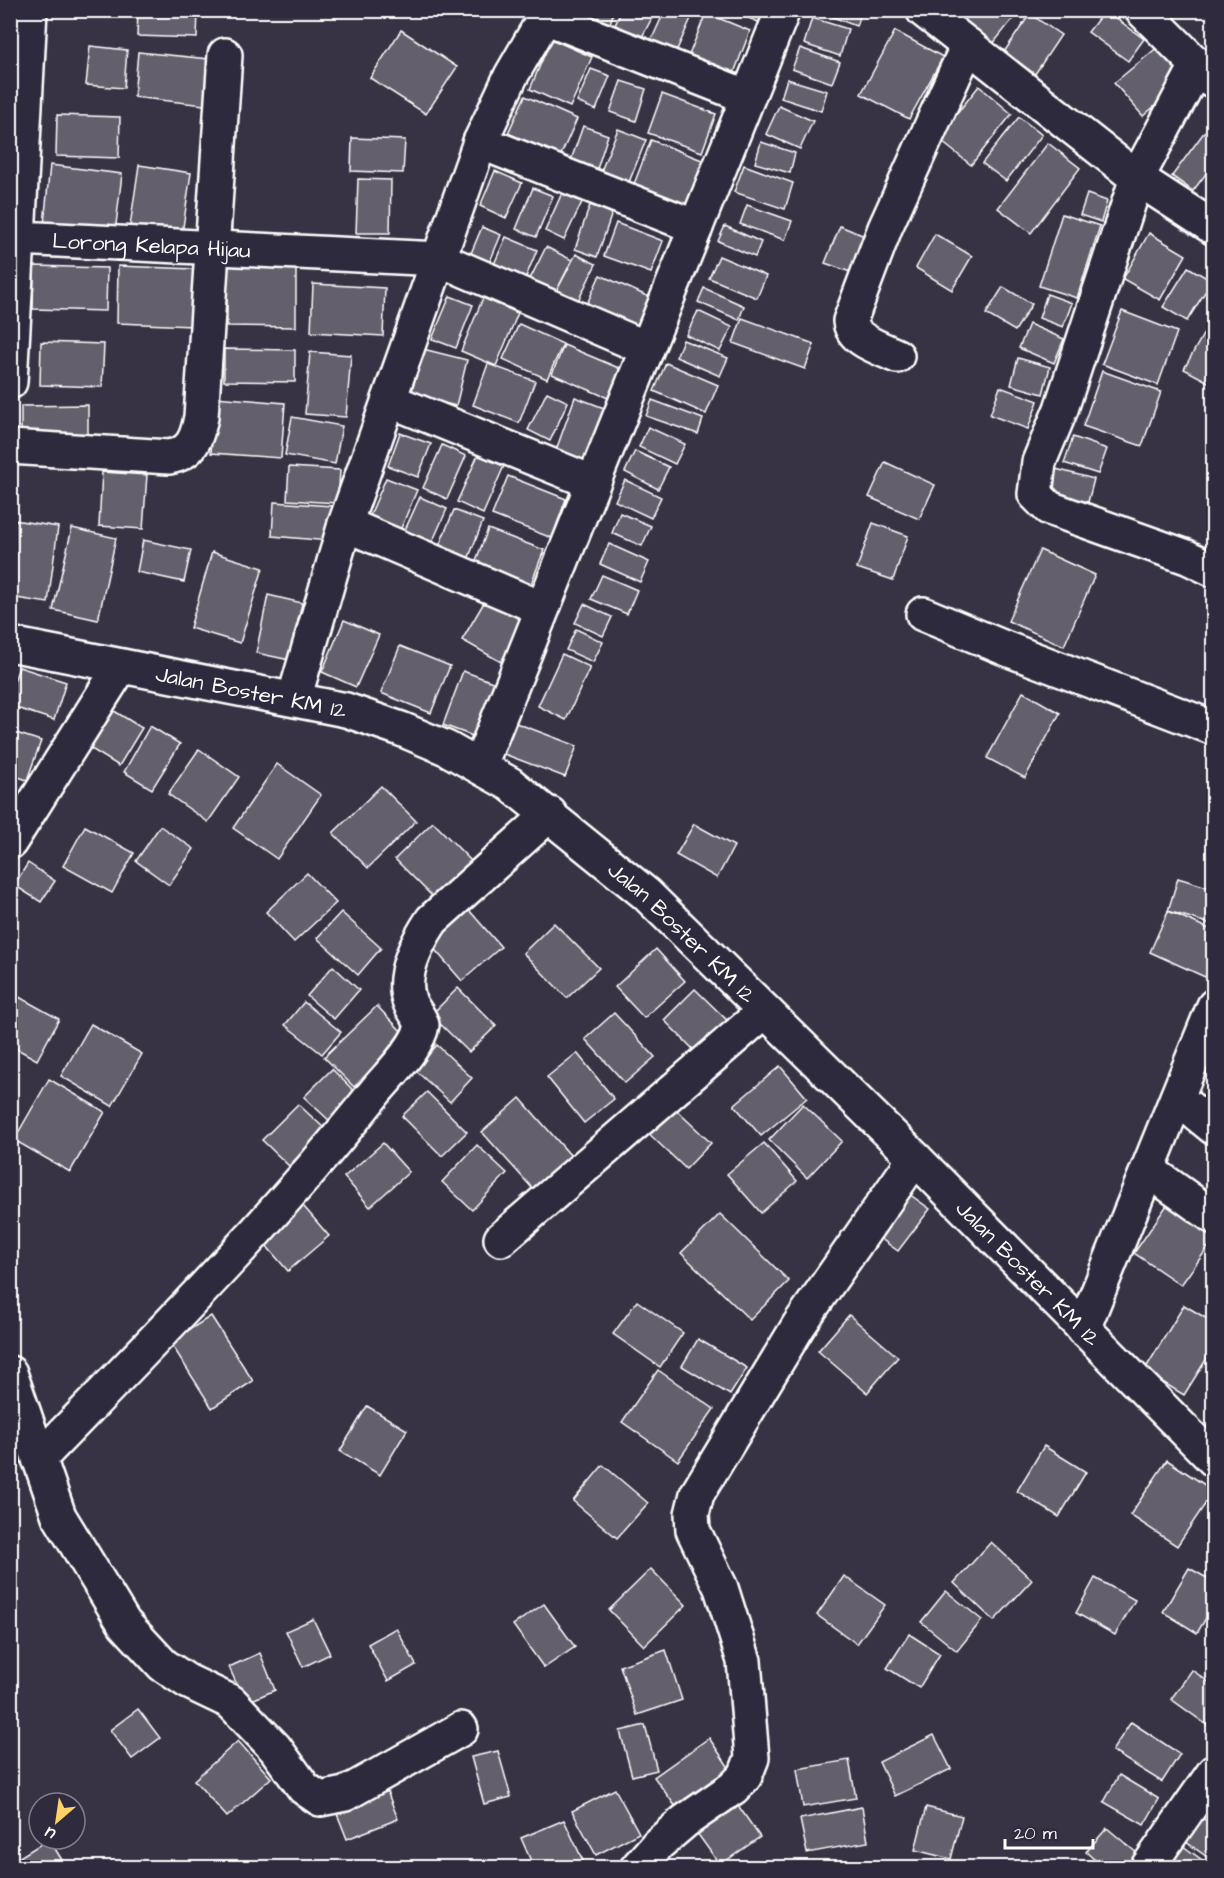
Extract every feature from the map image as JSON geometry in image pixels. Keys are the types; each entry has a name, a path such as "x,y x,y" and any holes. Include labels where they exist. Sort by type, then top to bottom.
{"street":[{"name":"Lorong Kelapa Hijau","path":"30,10 14,237 438,259"},
{"path":"480,765 541,608 783,10"},
{"path":"922,10 1137,178 1214,228"},
{"path":"1142,10 1206,73 1137,178 1061,409 1039,462 1035,494 1049,508 1186,557 1214,570"},
{"path":"294,699 345,524 480,142 511,76 547,14 748,97"},
{"path":"897,356 858,336 851,327 852,314 885,228 968,45"},
{"path":"10,447 169,457 188,450 195,441 201,417 225,55"},
{"path":"480,142 696,227"},
{"path":"10,382 14,237"},
{"path":"438,259 646,348"},
{"path":"389,400 592,482"},
{"path":"345,524 541,608"},
{"path":"923,614 1007,649 1214,728"},
{"name":"Jalan Boster KM 12","path":"10,644 346,710 401,729 480,765 550,814 646,894 915,1158 1214,1460"},
{"path":"10,842 121,666"},
{"path":"39,1459 194,1299 359,1112 413,1045 422,1025 409,1001 409,977 412,956 422,934 432,920 550,814"},
{"path":"1083,1329 1214,1006"},
{"path":"501,1239 765,1011"},
{"path":"1177,1098 1214,1128"},
{"path":"637,1868 658,1844 685,1821 733,1788 745,1776 752,1758 744,1660 721,1588 693,1530 692,1514 697,1494 799,1325 915,1158"},
{"path":"1148,1170 1214,1217"},
{"path":"10,1373 59,1516 124,1623 163,1665 187,1681 231,1702 275,1748 304,1788 320,1799 345,1794 461,1730"},
{"path":"1147,1868 1214,1772"}],"building":[{"path":"10,10 19,10 18,51 10,51"},
{"path":"138,10 198,10 197,38 137,36"},
{"path":"592,10 614,10 609,27 589,22"},
{"path":"622,10 656,10 641,39 615,25"},
{"path":"665,10 684,10 693,14 675,54 650,43"},
{"path":"728,10 766,10 761,23"},
{"path":"815,10 862,10 856,26"},
{"path":"950,10 1020,10 992,45"},
{"path":"1105,10 1144,39 1128,61 1088,32"},
{"path":"706,13 750,31 734,73 689,55"},
{"path":"1030,14 1061,35 1035,74 1004,52"},
{"path":"812,18 848,29 840,56 804,44"},
{"path":"401,30 457,67 426,114 370,78"},
{"path":"895,31 943,57 909,119 861,94"},
{"path":"551,39 592,57 570,107 530,89"},
{"path":"1214,40 1214,63 1202,52"},
{"path":"90,46 127,50 124,88 86,85"},
{"path":"1159,46 1187,79 1143,116 1114,83"},
{"path":"800,48 840,62 832,83 792,69"},
{"path":"138,52 209,59 204,105 134,97"},
{"path":"591,69 610,76 596,110 577,102"},
{"path":"787,79 827,91 821,111 781,98"},
{"path":"621,81 646,89 636,121 610,112"},
{"path":"979,86 1012,114 971,165 937,138"},
{"path":"662,94 716,114 702,152 648,133"},
{"path":"525,96 577,119 560,157 508,133"},
{"path":"779,106 813,121 800,149 766,134"},
{"path":"57,115 120,117 119,158 56,156"},
{"path":"1019,117 1042,135 1006,181 982,163"},
{"path":"583,126 608,135 597,169 571,160"},
{"path":"618,129 646,140 629,182 601,171"},
{"path":"1205,131 1214,137 1214,163 1193,191 1172,176"},
{"path":"352,138 405,140 403,173 351,171"},
{"path":"651,140 707,162 690,206 634,184"},
{"path":"761,142 795,153 790,173 755,163"},
{"path":"1048,143 1080,168 1031,233 998,208"},
{"path":"50,165 122,174 115,233 44,224"},
{"path":"139,165 191,173 182,234 130,226"},
{"path":"744,165 793,183 785,209 734,192"},
{"path":"495,171 522,183 506,218 480,206"},
{"path":"358,179 391,180 390,233 356,233"},
{"path":"533,188 553,196 536,237 516,229"},
{"path":"562,193 582,202 564,240 545,231"},
{"path":"1087,194 1107,201 1101,222 1080,215"},
{"path":"590,205 612,213 597,257 575,249"},
{"path":"747,205 792,221 785,240 740,224"},
{"path":"1062,214 1100,226 1077,298 1039,286"},
{"path":"616,223 663,241 651,273 604,256"},
{"path":"725,226 761,242 755,257 718,241"},
{"path":"840,226 867,237 853,273 825,263"},
{"path":"482,227 501,235 488,266 469,258"},
{"path":"1149,233 1186,255 1160,300 1123,279"},
{"path":"935,234 972,256 952,290 916,268"},
{"path":"506,237 537,250 523,284 491,271"},
{"path":"546,247 572,260 554,296 528,283"},
{"path":"576,254 596,264 575,307 554,296"},
{"path":"719,256 766,276 757,298 709,278"},
{"path":"34,266 107,268 106,311 33,309"},
{"path":"118,266 195,269 193,326 117,323"},
{"path":"227,266 296,267 296,327 227,326"},
{"path":"1188,267 1212,281 1187,321 1163,307"},
{"path":"600,275 649,297 636,328 586,306"},
{"path":"313,284 385,288 383,336 311,332"},
{"path":"1003,287 1032,304 1015,331 986,314"},
{"path":"704,288 744,306 739,320 698,302"},
{"path":"1047,294 1072,303 1063,327 1039,318"},
{"path":"450,296 473,305 456,348 432,339"},
{"path":"483,298 518,313 496,366 461,351"},
{"path":"698,311 732,327 720,351 686,335"},
{"path":"1122,311 1177,332 1158,385 1102,364"},
{"path":"742,318 814,344 805,369 733,343"},
{"path":"519,324 563,344 547,379 503,359"},
{"path":"1029,324 1064,339 1054,363 1019,348"},
{"path":"1204,333 1214,338 1214,385 1184,369"},
{"path":"683,340 728,358 720,376 676,357"},
{"path":"41,342 104,344 102,387 40,385"},
{"path":"564,345 621,369 608,398 552,374"},
{"path":"224,349 295,350 295,382 224,381"},
{"path":"423,349 467,360 456,406 411,395"},
{"path":"310,352 351,355 346,417 305,414"},
{"path":"1018,358 1050,367 1043,394 1011,385"},
{"path":"666,363 718,385 706,414 654,391"},
{"path":"488,364 535,381 519,423 473,405"},
{"path":"1102,371 1161,392 1142,446 1083,426"},
{"path":"1000,387 1038,401 1028,429 990,415"},
{"path":"547,392 568,402 550,441 528,430"},
{"path":"215,397 285,403 281,458 211,453"},
{"path":"575,397 612,411 591,467 555,453"},
{"path":"652,400 703,419 698,434 646,416"},
{"path":"88,405 88,443 21,443 21,406"},
{"path":"292,417 342,426 335,464 285,455"},
{"path":"648,427 685,444 675,464 639,447"},
{"path":"400,433 431,444 418,477 388,466"},
{"path":"1073,437 1107,449 1098,474 1064,463"},
{"path":"442,445 466,456 447,499 423,488"},
{"path":"635,451 669,467 658,489 625,472"},
{"path":"478,455 504,466 483,514 457,502"},
{"path":"885,462 935,485 919,519 869,497"},
{"path":"289,467 340,470 338,503 287,500"},
{"path":"1052,468 1094,479 1088,502 1046,492"},
{"path":"102,472 147,475 143,529 99,526"},
{"path":"508,476 566,499 552,538 492,515"},
{"path":"386,478 417,490 399,533 368,520"},
{"path":"625,480 661,497 651,518 615,501"},
{"path":"420,497 447,509 431,545 404,532"},
{"path":"274,502 332,506 330,541 272,536"},
{"path":"454,510 483,521 467,562 437,551"},
{"path":"620,513 651,526 642,546 612,533"},
{"path":"14,520 58,527 48,603 10,597 10,544"},
{"path":"873,523 908,536 893,580 857,568"},
{"path":"72,528 116,538 98,620 53,610"},
{"path":"488,529 544,550 531,584 475,563"},
{"path":"143,540 191,550 184,582 137,572"},
{"path":"609,544 649,562 640,582 600,564"},
{"path":"1040,550 1095,575 1064,646 1008,621"},
{"path":"212,552 263,568 240,643 190,628"},
{"path":"602,575 637,590 627,614 591,599"},
{"path":"268,595 302,603 290,660 256,653"},
{"path":"486,599 525,622 501,662 462,640"},
{"path":"584,604 612,617 603,636 575,623"},
{"path":"344,620 379,635 356,687 322,672"},
{"path":"576,629 603,642 593,662 566,650"},
{"path":"400,646 450,666 431,713 381,693"},
{"path":"562,654 590,667 566,720 538,706"},
{"path":"19,667 66,682 54,720 10,706 10,693"},
{"path":"463,671 498,684 478,738 443,725"},
{"path":"1023,692 1060,713 1025,778 987,758"},
{"path":"111,709 142,728 119,766 88,747"},
{"path":"516,723 577,746 565,777 504,754"},
{"path":"150,726 180,744 152,789 124,772"},
{"path":"10,731 41,741 27,780 10,774"},
{"path":"199,749 239,777 208,822 168,794"},
{"path":"277,764 321,795 277,859 233,828"},
{"path":"381,786 416,821 368,868 333,833"},
{"path":"433,822 477,867 439,903 395,859"},
{"path":"694,824 734,846 717,878 676,855"},
{"path":"85,826 134,853 112,893 63,866"},
{"path":"160,826 194,849 169,885 136,861"},
{"path":"28,863 55,881 41,902 14,885"},
{"path":"307,873 336,903 294,942 266,912"},
{"path":"1178,878 1214,889 1214,925 1168,911"},
{"path":"469,910 501,947 462,981 430,944"},
{"path":"1168,911 1214,931 1214,958 1205,977 1150,952"},
{"path":"341,912 381,948 358,975 317,938"},
{"path":"554,923 599,968 567,998 523,953"},
{"path":"656,949 685,981 644,1018 615,987"},
{"path":"333,966 359,990 334,1019 307,996"},
{"path":"458,988 496,1026 469,1052 431,1015"},
{"path":"695,989 732,1025 701,1057 664,1020"},
{"path":"10,992 59,1019 37,1060 10,1045"},
{"path":"304,1002 341,1032 322,1054 285,1025"},
{"path":"377,1006 406,1036 354,1087 324,1057"},
{"path":"614,1013 655,1057 625,1083 585,1039"},
{"path":"91,1024 142,1054 112,1106 61,1076"},
{"path":"437,1045 472,1078 450,1102 415,1070"},
{"path":"577,1053 614,1099 584,1123 547,1077"},
{"path":"780,1066 807,1098 761,1136 734,1105"},
{"path":"332,1069 360,1097 333,1124 304,1097"},
{"path":"49,1079 105,1112 70,1172 14,1140"},
{"path":"427,1092 467,1132 442,1156 402,1116"},
{"path":"520,1098 571,1156 533,1189 482,1132"},
{"path":"298,1104 325,1129 289,1166 262,1140"},
{"path":"803,1104 842,1141 807,1178 769,1140"},
{"path":"671,1105 711,1143 686,1169 646,1131"},
{"path":"383,1143 409,1172 370,1207 344,1177"},
{"path":"764,1143 797,1181 761,1213 727,1174"},
{"path":"477,1145 507,1173 472,1210 442,1182"},
{"path":"909,1194 930,1209 898,1251 877,1236"},
{"path":"298,1200 329,1236 288,1271 257,1235"},
{"path":"1169,1202 1214,1233 1214,1239 1181,1285 1134,1253"},
{"path":"720,1214 789,1281 750,1320 681,1253"},
{"path":"637,1301 683,1333 660,1367 613,1334"},
{"path":"1184,1305 1214,1323 1214,1347 1184,1395 1144,1371"},
{"path":"849,1315 898,1357 867,1393 818,1351"},
{"path":"211,1316 253,1381 212,1408 170,1342"},
{"path":"698,1339 747,1368 730,1395 682,1366"},
{"path":"658,1370 714,1409 678,1461 622,1422"},
{"path":"367,1406 407,1430 380,1475 340,1451"},
{"path":"1044,1446 1086,1472 1059,1517 1017,1491"},
{"path":"1167,1460 1214,1491 1177,1546 1130,1515"},
{"path":"603,1465 648,1503 617,1538 573,1501"},
{"path":"991,1542 1032,1580 994,1621 954,1583"},
{"path":"1189,1568 1214,1582 1214,1605 1197,1633 1163,1612"},
{"path":"651,1569 686,1605 644,1646 609,1610"},
{"path":"844,1576 885,1605 857,1644 817,1615"},
{"path":"1095,1578 1135,1600 1115,1635 1076,1613"},
{"path":"946,1591 982,1620 957,1651 921,1622"},
{"path":"544,1604 575,1647 544,1668 513,1625"},
{"path":"313,1619 330,1654 303,1667 286,1631"},
{"path":"396,1628 416,1665 388,1681 368,1644"},
{"path":"909,1634 940,1654 919,1688 887,1668"},
{"path":"666,1650 682,1700 637,1715 620,1666"},
{"path":"260,1653 275,1690 245,1703 229,1667"},
{"path":"1192,1670 1214,1686 1214,1730 1171,1699"},
{"path":"138,1709 160,1738 132,1759 110,1730"},
{"path":"1131,1722 1180,1754 1162,1782 1112,1751"},
{"path":"645,1725 657,1770 632,1776 620,1731"},
{"path":"934,1735 951,1769 895,1796 879,1762"},
{"path":"709,1738 730,1769 676,1807 654,1777"},
{"path":"238,1741 271,1778 227,1817 194,1780"},
{"path":"498,1751 511,1797 484,1804 471,1757"},
{"path":"849,1760 856,1798 803,1807 797,1769"},
{"path":"1119,1775 1159,1799 1144,1825 1104,1802"},
{"path":"383,1781 398,1819 347,1839 332,1801"},
{"path":"615,1789 639,1833 596,1855 572,1811"},
{"path":"1214,1794 1214,1817 1204,1812"},
{"path":"737,1804 760,1837 720,1865 697,1833"},
{"path":"862,1807 868,1842 807,1853 800,1819"},
{"path":"926,1807 962,1816 951,1859 915,1850"},
{"path":"1198,1815 1214,1826 1214,1855 1210,1859 1182,1839"},
{"path":"564,1820 584,1863 574,1868 534,1868 521,1838"},
{"path":"1107,1828 1138,1854 1127,1868 1104,1868 1086,1852"},
{"path":"1183,1846 1209,1865 1207,1868 1173,1868 1169,1865"},
{"path":"29,1851 56,1851 67,1868 24,1868 18,1858"}]}
